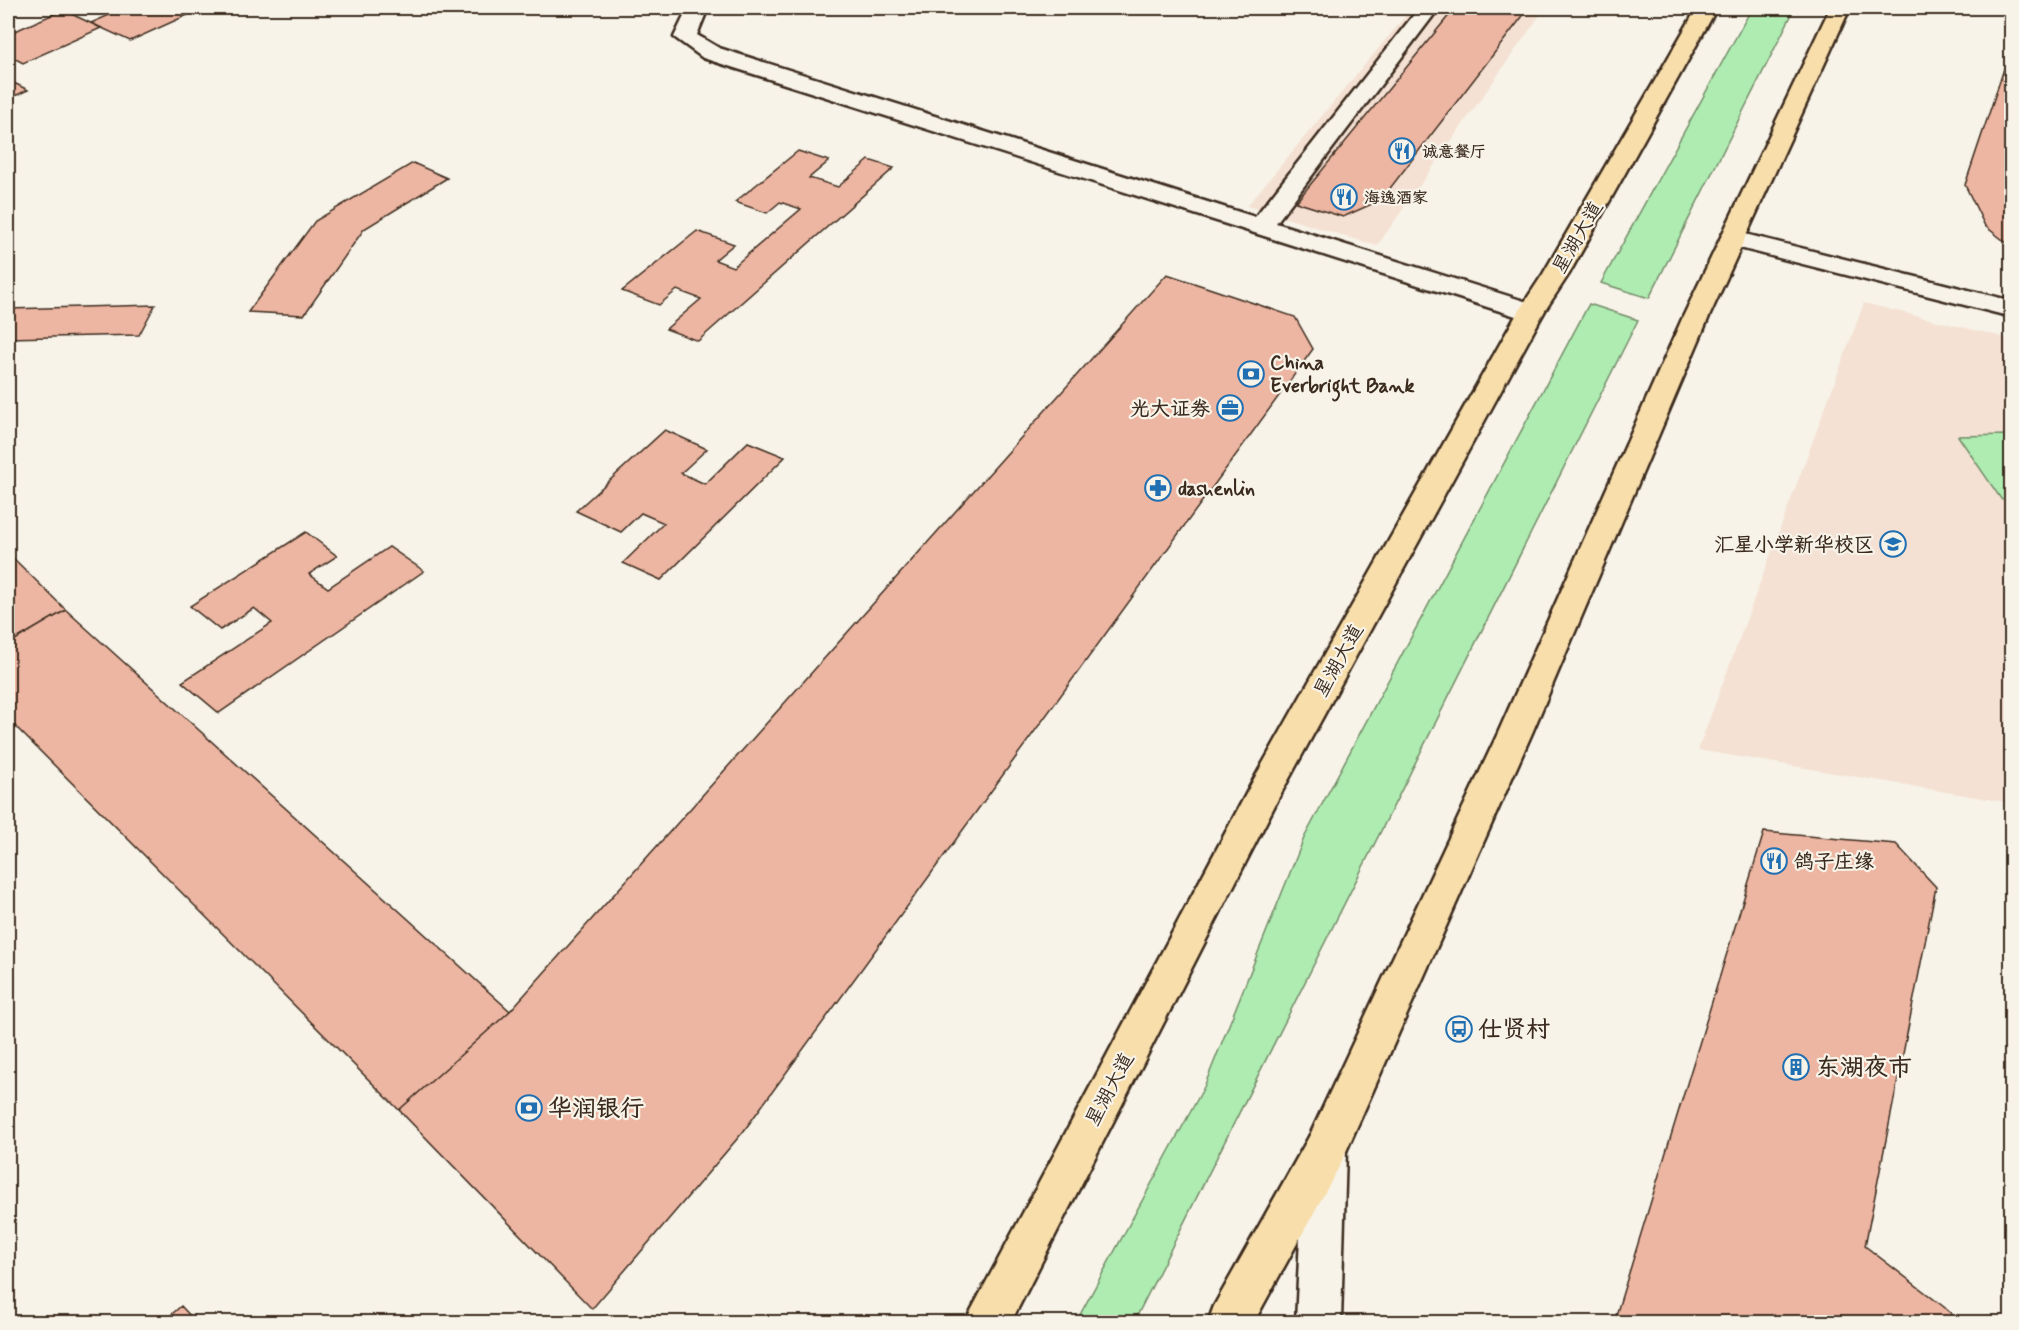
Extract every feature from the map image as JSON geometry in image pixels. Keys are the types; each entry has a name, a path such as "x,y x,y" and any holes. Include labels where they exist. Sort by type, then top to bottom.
{"main road":[{"name":"星湖大道","path":"987,1323 1266,789 1531,312 1556,274 1707,8"},
{"path":"1230,1323 1325,1150 1515,733 1695,319 1840,8"}],"street":[{"path":"699,8 685,37 711,53 1531,312"},
{"path":"1262,226 1429,8"},
{"path":"1733,239 2012,309"},
{"path":"1318,1323 1325,1150"}],"shaded area":[{"path":"1412,8 1545,8 1377,246 1247,206"},
{"name":"汇星小学新华校区","path":"1864,303 2011,339 2011,803 1698,750"}],"green space":[{"path":"1752,8 1795,8 1649,298 1601,283"},
{"path":"1589,304 1638,320 1134,1322 1076,1322 1204,1087 1304,838"},
{"path":"2011,435 2011,498 2001,499 1958,436"}],"building":[{"path":"125,8 203,8 130,41 91,23"},
{"path":"1455,8 1529,8 1381,200 1343,217 1296,202"},
{"path":"63,10 101,28 23,63 8,55 8,34"},
{"path":"2012,45 2012,247 1985,226 1965,185"},
{"path":"8,80 28,90 8,99"},
{"path":"798,151 829,161 809,178 838,187 869,160 894,168 698,341 666,329 701,299 677,290 659,305 622,291 697,231 734,244 715,260 733,267 801,209 780,202 767,213 735,202"},
{"path":"413,163 447,178 364,229 304,315 248,312 315,221"},
{"path":"1167,274 1295,317 1313,349 743,1132 592,1309 399,1110 510,1011"},
{"path":"155,305 139,335 8,338 8,309"},
{"path":"665,430 707,449 681,473 705,484 748,442 785,457 661,580 623,563 664,523 641,513 621,532 576,511"},
{"path":"306,532 337,556 309,574 328,588 389,547 424,571 219,713 182,682 272,623 254,608 220,630 190,606"},
{"path":"8,553 66,610 8,644"},
{"path":"66,610 510,1011 399,1110 8,719 8,644"},
{"name":"东湖夜市","path":"1764,832 1896,844 1936,887 1865,1246 1960,1322 1614,1322"},
{"path":"181,1306 196,1322 163,1322"}],"place":[{"name":"诚意餐厅","path":"1402,151"},
{"name":"海逸酒家","path":"1344,197"},
{"name":"China Everbright Bank","path":"1251,374"},
{"name":"光大证券","path":"1230,408"},
{"name":"dashenlin","path":"1158,488"},
{"name":"汇星小学新华校区","path":"1893,544"},
{"name":"鸽子庄缘","path":"1774,861"},
{"name":"仕贤村","path":"1459,1029"},
{"name":"东湖夜市","path":"1796,1067"},
{"name":"华润银行","path":"529,1108"}]}
